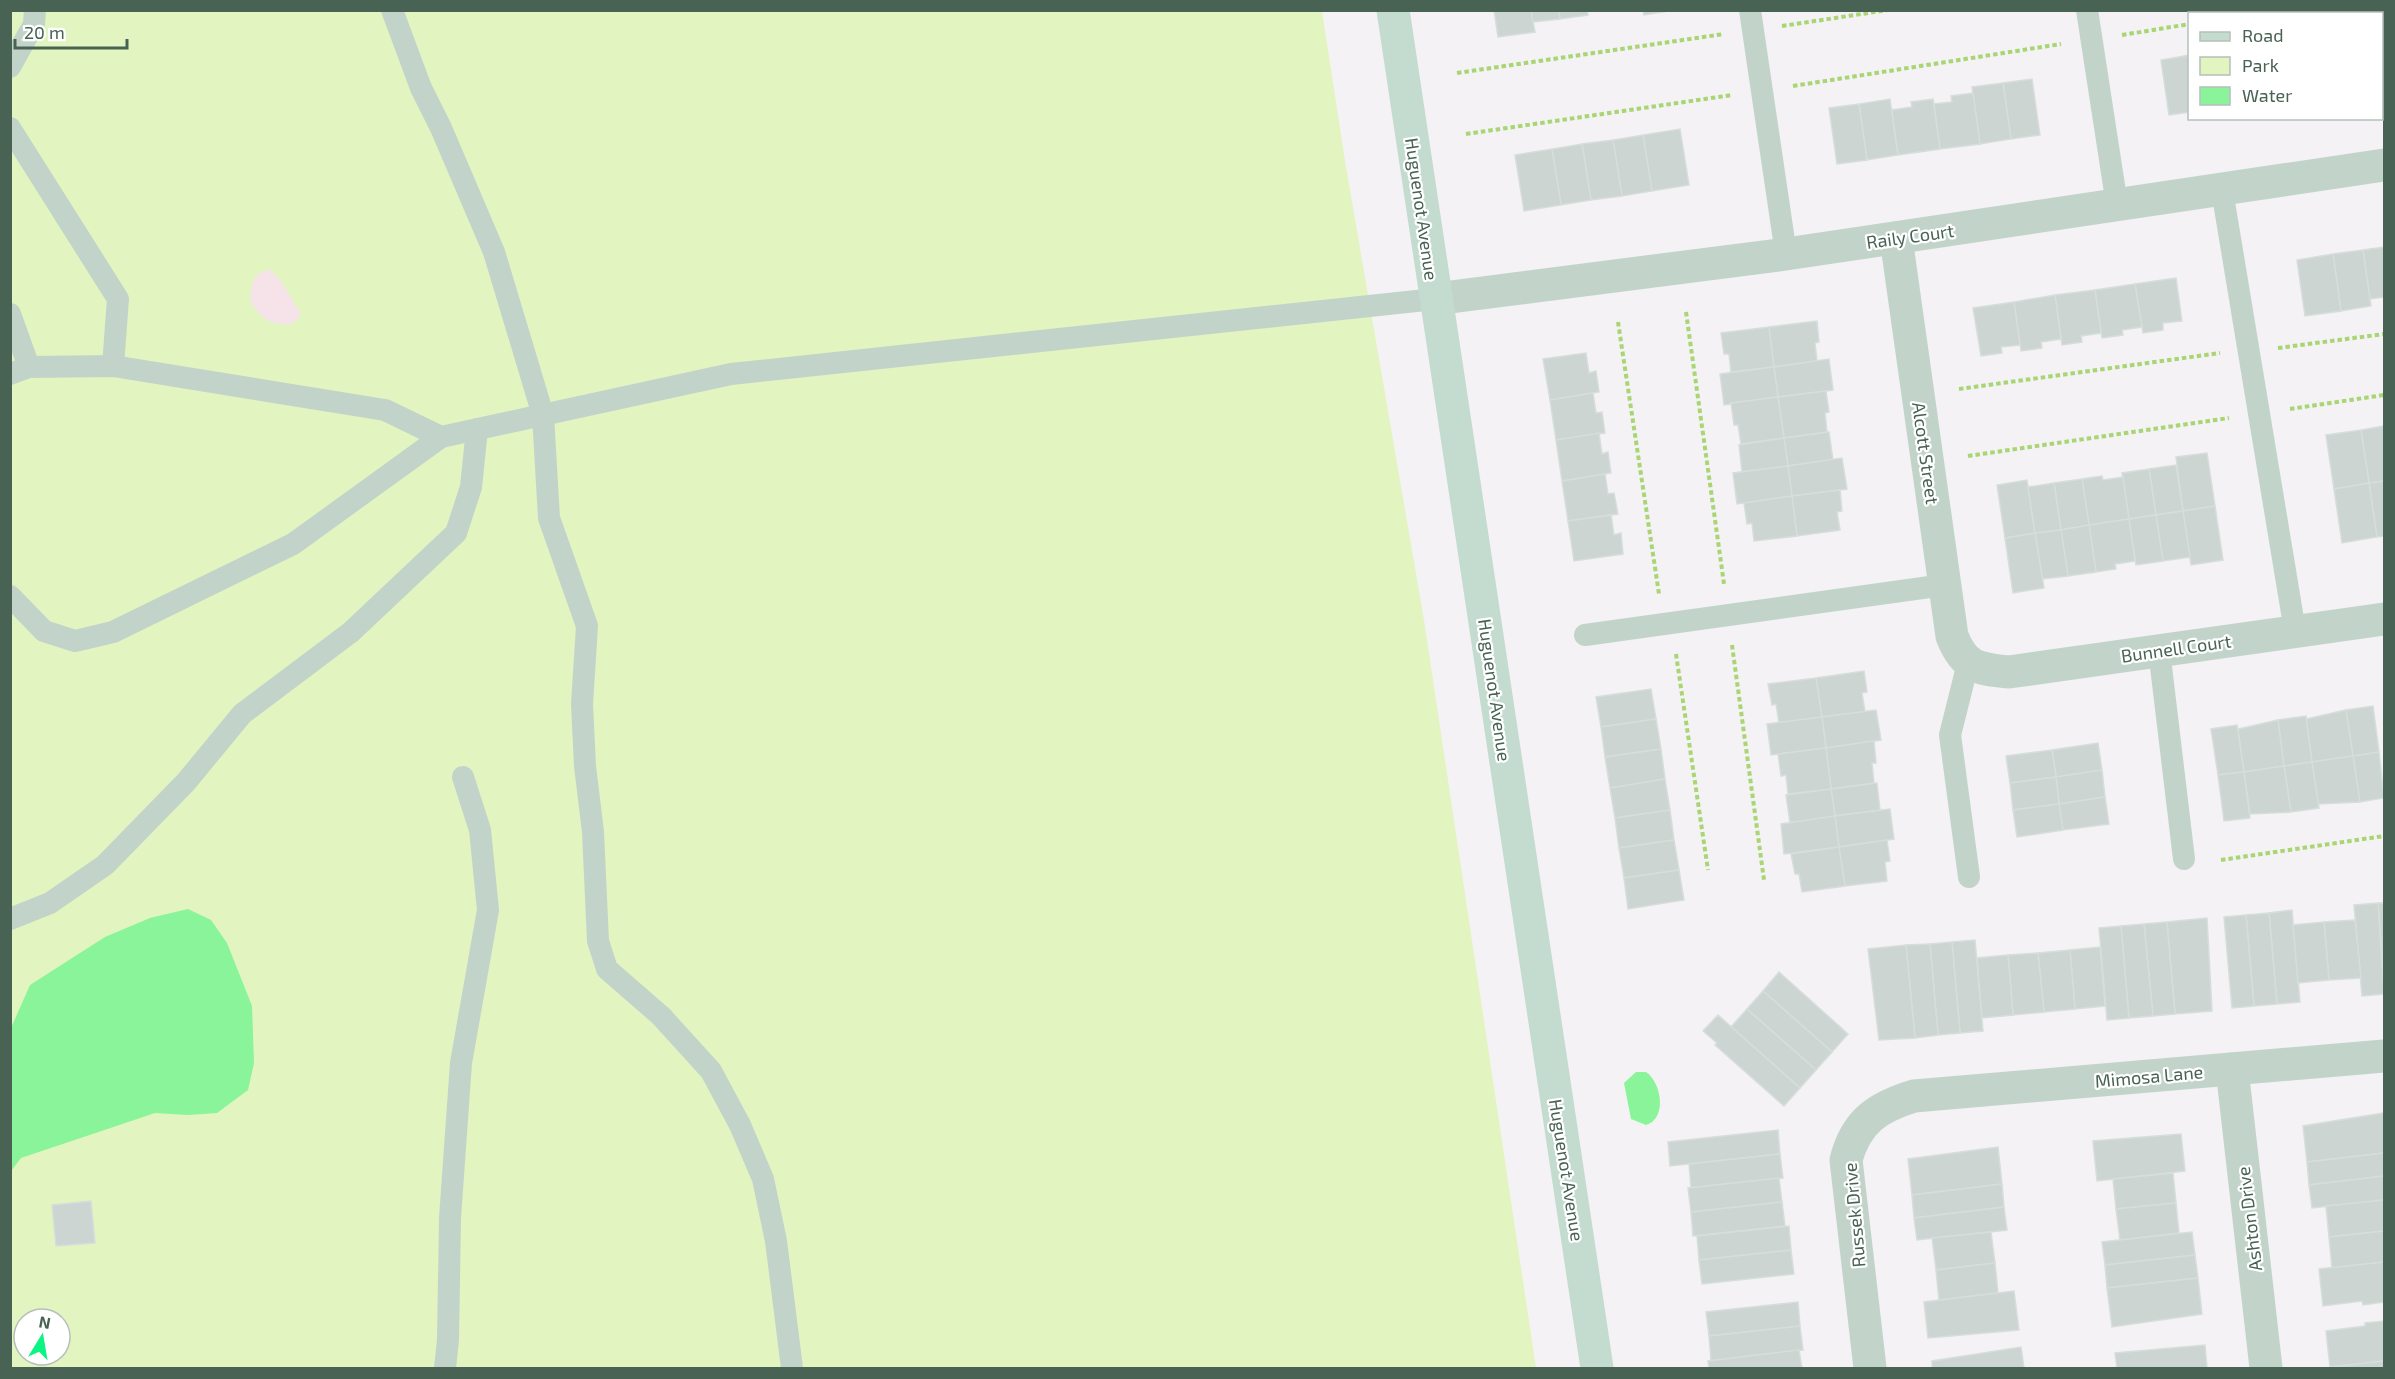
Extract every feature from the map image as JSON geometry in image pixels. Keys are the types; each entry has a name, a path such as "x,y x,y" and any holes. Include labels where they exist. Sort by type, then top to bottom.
{"street":[{"name":"Huguenot Avenue","path":"1393,10 1597,1368"},
{"name":"Raily Court","path":"1435,299 1786,254 2385,165"},
{"name":"Alcott Street","path":"1896,238 1952,636 1959,653 1968,663"},
{"name":"Bunnell Court","path":"1968,663 1986,670 2009,672 2385,619"},
{"name":"Mimosa Lane","path":"1914,1096 2385,1056"},
{"name":"Ashton Drive","path":"2232,1069 2266,1368"},
{"name":"Russek Drive","path":"1870,1368 1846,1160 1849,1149 1863,1124 1886,1104 1914,1096"}],"lane":[{"path":"10,67 34,24 35,10"},
{"path":"392,10 421,88 441,128 494,252 543,415 549,518 587,626 582,704 585,766 593,832 598,941 607,969 661,1016 711,1071 740,1125 763,1179 776,1241 792,1368"},
{"path":"1750,10 1786,254"},
{"path":"2087,10 2117,205"},
{"path":"10,128 118,298 113,366"},
{"path":"2222,190 2295,631"},
{"path":"10,596 44,631 75,640 113,632 293,544 357,501 441,437 731,374 1435,299"},
{"path":"10,314 20,371 113,366 385,410 441,437"},
{"path":"10,919 50,903 105,865 186,782 242,714 351,632 456,533 471,487 477,429"},
{"path":"1585,635 1944,585"},
{"path":"2159,650 2184,859"},
{"path":"1968,663 1950,735 1969,877"},
{"path":"445,1368 448,1340 450,1218 461,1063 488,910 480,830 463,777"}],"path":[{"path":"1808,22 1888,10"},
{"path":"2148,31 2188,24"},
{"path":"1456,73 1695,38"},
{"path":"1817,81 2034,48"},
{"path":"1466,134 1704,99"},
{"path":"1686,312 1719,555"},
{"path":"1618,322 1654,565"},
{"path":"2301,346 2385,334"},
{"path":"1959,389 2202,355"},
{"path":"2313,406 2385,395"},
{"path":"1968,456 2212,420"},
{"path":"1735,667 1764,880"},
{"path":"1679,675 1708,870"},
{"path":"2221,860 2385,836"}],"green space":[{"path":"10,11 1322,11 1345,161 1424,620 1536,1368 11,1368"}],"sand":[{"path":"269,269 281,281 301,314 294,323 280,324 268,320 258,312 250,300 253,280"}],"water":[{"path":"188,909 211,920 227,943 252,1006 254,1063 248,1090 217,1113 188,1115 155,1113 21,1158 11,1171 11,1028 30,985 105,937 150,918"},
{"path":"1636,1072 1646,1072 1656,1084 1659,1092 1657,1116 1646,1125 1631,1119 1624,1083"}],"building":[{"path":"1494,10 1531,10 1535,32 1498,37"},
{"path":"1531,10 1559,10 1560,19 1533,22"},
{"path":"1559,10 1587,10 1588,15 1560,19"},
{"path":"1643,10 1675,10 1644,15"},
{"path":"2188,55 2188,112 2169,115 2161,60"},
{"path":"2032,79 2040,135 2011,139 2003,83"},
{"path":"2003,83 2011,139 1980,144 1972,87"},
{"path":"1973,93 1980,144 1940,149 1934,104 1952,102 1951,96"},
{"path":"1890,99 1898,155 1867,160 1859,104"},
{"path":"1933,99 1940,149 1898,155 1892,110 1912,107 1911,102"},
{"path":"1859,104 1867,160 1837,164 1829,108"},
{"path":"1680,129 1689,185 1652,191 1643,135"},
{"path":"1643,135 1652,191 1622,196 1613,140"},
{"path":"1613,140 1622,196 1591,200 1582,144"},
{"path":"1582,144 1591,200 1561,205 1552,149"},
{"path":"1552,149 1561,205 1524,211 1515,155"},
{"path":"2384,247 2384,297 2370,299 2363,250"},
{"path":"2363,250 2371,306 2341,311 2333,254"},
{"path":"2333,254 2341,311 2305,316 2297,260"},
{"path":"2176,278 2182,321 2163,323 2163,330 2143,333 2135,284"},
{"path":"2135,284 2142,327 2122,330 2123,335 2102,338 2095,290"},
{"path":"2095,290 2101,333 2081,336 2082,342 2062,345 2055,295"},
{"path":"2055,295 2061,339 2041,342 2042,348 2021,351 2014,302"},
{"path":"2014,302 2020,345 2001,347 2002,353 1981,356 1973,308"},
{"path":"1817,321 1819,342 1815,343 1817,361 1774,367 1769,327"},
{"path":"1769,327 1774,367 1731,372 1729,354 1724,354 1721,333"},
{"path":"1586,353 1589,373 1596,371 1599,392 1550,400 1543,359"},
{"path":"1829,359 1833,390 1778,397 1774,367"},
{"path":"1774,367 1778,397 1724,405 1720,374"},
{"path":"1826,391 1829,412 1825,413 1827,432 1784,438 1778,397"},
{"path":"1593,393 1596,413 1602,412 1605,433 1556,440 1550,400"},
{"path":"1778,397 1784,438 1741,444 1738,425 1734,425 1731,403"},
{"path":"2384,426 2384,481 2369,483 2361,430"},
{"path":"2361,430 2369,483 2334,489 2326,435"},
{"path":"1829,432 1833,460 1788,466 1784,438"},
{"path":"1599,433 1602,454 1608,452 1611,473 1562,481 1556,440"},
{"path":"1784,438 1788,466 1742,472 1739,445"},
{"path":"2207,453 2215,506 2183,511 2176,457"},
{"path":"1842,458 1847,489 1792,496 1788,466"},
{"path":"2176,465 2183,511 2156,515 2149,469"},
{"path":"1788,466 1792,496 1737,504 1733,473"},
{"path":"2149,469 2156,515 2129,519 2122,473"},
{"path":"1605,474 1608,494 1614,493 1618,514 1568,521 1562,481"},
{"path":"2102,476 2103,480 2123,477 2129,519 2089,525 2082,479"},
{"path":"2082,479 2089,525 2061,530 2054,483"},
{"path":"2027,480 2035,533 2005,538 1997,485"},
{"path":"2384,481 2384,536 2377,537 2369,483"},
{"path":"2054,483 2061,530 2035,533 2028,487"},
{"path":"2369,483 2377,537 2342,543 2334,489"},
{"path":"1840,490 1842,511 1837,512 1840,530 1797,536 1792,496"},
{"path":"1792,496 1797,536 1754,541 1752,523 1747,524 1744,503"},
{"path":"2215,506 2223,560 2191,565 2183,511"},
{"path":"2183,511 2190,557 2163,561 2156,515"},
{"path":"1611,515 1614,535 1621,533 1623,554 1574,561 1568,521"},
{"path":"2156,515 2163,561 2136,565 2129,519"},
{"path":"2129,519 2135,561 2115,564 2116,569 2096,572 2089,525"},
{"path":"2089,525 2096,572 2068,576 2061,530"},
{"path":"2061,530 2068,576 2042,579 2035,533"},
{"path":"2035,533 2044,588 2013,593 2005,538"},
{"path":"1864,671 1867,692 1862,693 1865,712 1822,717 1816,678"},
{"path":"1816,678 1822,717 1779,723 1776,704 1772,705 1768,684"},
{"path":"1651,689 1656,719 1601,727 1596,697"},
{"path":"2373,706 2379,752 2353,756 2346,710"},
{"path":"1876,710 1881,740 1826,748 1822,717"},
{"path":"2346,710 2353,756 2312,762 2306,719"},
{"path":"2306,716 2312,762 2284,766 2278,720"},
{"path":"1822,717 1826,748 1771,755 1767,724"},
{"path":"1656,719 1661,749 1605,757 1601,727"},
{"path":"2278,720 2284,766 2244,772 2238,729"},
{"path":"2237,725 2244,772 2218,775 2211,729"},
{"path":"1874,741 1876,763 1872,763 1874,783 1831,789 1826,748"},
{"path":"2098,743 2102,770 2056,777 2052,750"},
{"path":"1826,748 1831,789 1788,794 1786,775 1781,776 1778,754"},
{"path":"1661,749 1665,779 1610,788 1605,757"},
{"path":"2052,750 2056,777 2010,783 2006,756"},
{"path":"2379,752 2384,798 2360,802 2353,756"},
{"path":"2353,756 2360,802 2318,804 2312,762"},
{"path":"2312,762 2319,808 2291,812 2284,766"},
{"path":"2284,766 2291,812 2250,814 2244,772"},
{"path":"2102,770 2105,797 2059,804 2056,777"},
{"path":"2244,772 2250,818 2224,821 2218,775"},
{"path":"2056,777 2059,804 2013,810 2010,783"},
{"path":"1665,779 1670,810 1615,818 1610,788"},
{"path":"1877,783 1880,810 1835,816 1831,789"},
{"path":"1831,789 1835,816 1790,823 1786,795"},
{"path":"2105,797 2109,824 2063,830 2059,804"},
{"path":"2059,804 2063,830 2017,837 2013,810"},
{"path":"1890,809 1894,839 1839,847 1835,816"},
{"path":"1670,810 1674,840 1619,848 1615,818"},
{"path":"1835,816 1839,847 1784,854 1781,824"},
{"path":"1674,840 1679,870 1624,878 1619,848"},
{"path":"1887,840 1890,861 1885,862 1887,881 1845,886 1839,847"},
{"path":"1839,847 1845,886 1802,892 1799,874 1795,874 1791,854"},
{"path":"1679,870 1684,900 1628,909 1624,878"},
{"path":"2378,903 2384,903 2384,977"},
{"path":"2378,903 2384,994 2362,996 2354,905"},
{"path":"2292,910 2300,1002 2277,1004 2269,913"},
{"path":"2269,913 2277,1004 2254,1006 2246,915"},
{"path":"2246,915 2254,1006 2232,1008 2224,917"},
{"path":"2207,918 2212,1011 2175,1014 2167,922"},
{"path":"2355,920 2361,978 2329,980 2324,922"},
{"path":"2167,922 2175,1014 2153,1016 2144,924"},
{"path":"2324,922 2329,980 2298,983 2293,925"},
{"path":"2144,924 2153,1016 2129,1018 2121,926"},
{"path":"2121,926 2129,1018 2107,1020 2099,928"},
{"path":"1975,940 1983,1031 1960,1033 1952,942"},
{"path":"1952,942 1960,1033 1938,1035 1930,944"},
{"path":"1930,944 1938,1035 1915,1038 1906,945"},
{"path":"1906,945 1915,1038 1879,1040 1868,949"},
{"path":"2100,947 2105,1006 2075,1009 2070,950"},
{"path":"2070,950 2075,1009 2044,1012 2038,953"},
{"path":"2038,953 2044,1012 2013,1015 2008,955"},
{"path":"2008,955 2013,1015 1982,1018 1977,958"},
{"path":"1779,972 1848,1034 1832,1052 1763,991"},
{"path":"1763,991 1832,1052 1816,1070 1747,1009"},
{"path":"1747,1009 1816,1070 1800,1088 1731,1027"},
{"path":"1718,1015 1800,1088 1784,1106 1715,1045 1717,1043 1703,1031"},
{"path":"2384,1113 2384,1153 2307,1162 2303,1126"},
{"path":"1778,1130 1780,1154 1670,1166 1668,1142"},
{"path":"2181,1134 2185,1171 2097,1181 2093,1141"},
{"path":"1998,1147 2002,1184 1912,1195 1908,1159"},
{"path":"2384,1153 2384,1176 2309,1185 2307,1162"},
{"path":"1780,1154 1783,1178 1691,1188 1689,1164"},
{"path":"2173,1173 2176,1203 2116,1209 2113,1179"},
{"path":"2384,1176 2384,1200 2312,1208 2309,1185"},
{"path":"1779,1178 1782,1202 1691,1212 1688,1188"},
{"path":"2002,1184 2004,1207 1914,1218 1912,1195"},
{"path":"2384,1200 2384,1231 2329,1237 2326,1206"},
{"path":"91,1201 95,1243 56,1246 52,1205"},
{"path":"1782,1202 1785,1226 1693,1236 1691,1212"},
{"path":"2176,1203 2179,1233 2120,1240 2116,1209"},
{"path":"2004,1207 2007,1230 1917,1240 1914,1218"},
{"path":"1789,1226 1791,1250 1699,1260 1697,1236"},
{"path":"2384,1231 2384,1262 2332,1268 2329,1237"},
{"path":"1991,1232 1995,1263 1936,1270 1932,1238"},
{"path":"2192,1232 2195,1255 2105,1265 2102,1242"},
{"path":"1791,1250 1794,1274 1702,1284 1699,1260"},
{"path":"2195,1255 2198,1278 2107,1288 2105,1265"},
{"path":"2384,1262 2384,1302 2363,1305 2362,1301 2323,1306 2319,1269"},
{"path":"1995,1263 1998,1293 1939,1300 1936,1270"},
{"path":"2198,1278 2202,1314 2112,1327 2107,1288"},
{"path":"2014,1291 2019,1330 1928,1338 1924,1302"},
{"path":"1798,1302 1800,1326 1709,1336 1706,1312"},
{"path":"2384,1321 2384,1361 2330,1367 2326,1331"},
{"path":"1800,1326 1803,1350 1711,1361 1709,1336"},
{"path":"2205,1345 2207,1368 2117,1368 2115,1353"},
{"path":"2021,1347 2024,1368 1932,1368 1932,1361"},
{"path":"1799,1350 1802,1368 1709,1368 1708,1361"},
{"path":"2384,1361 2384,1368 2330,1367"}]}
